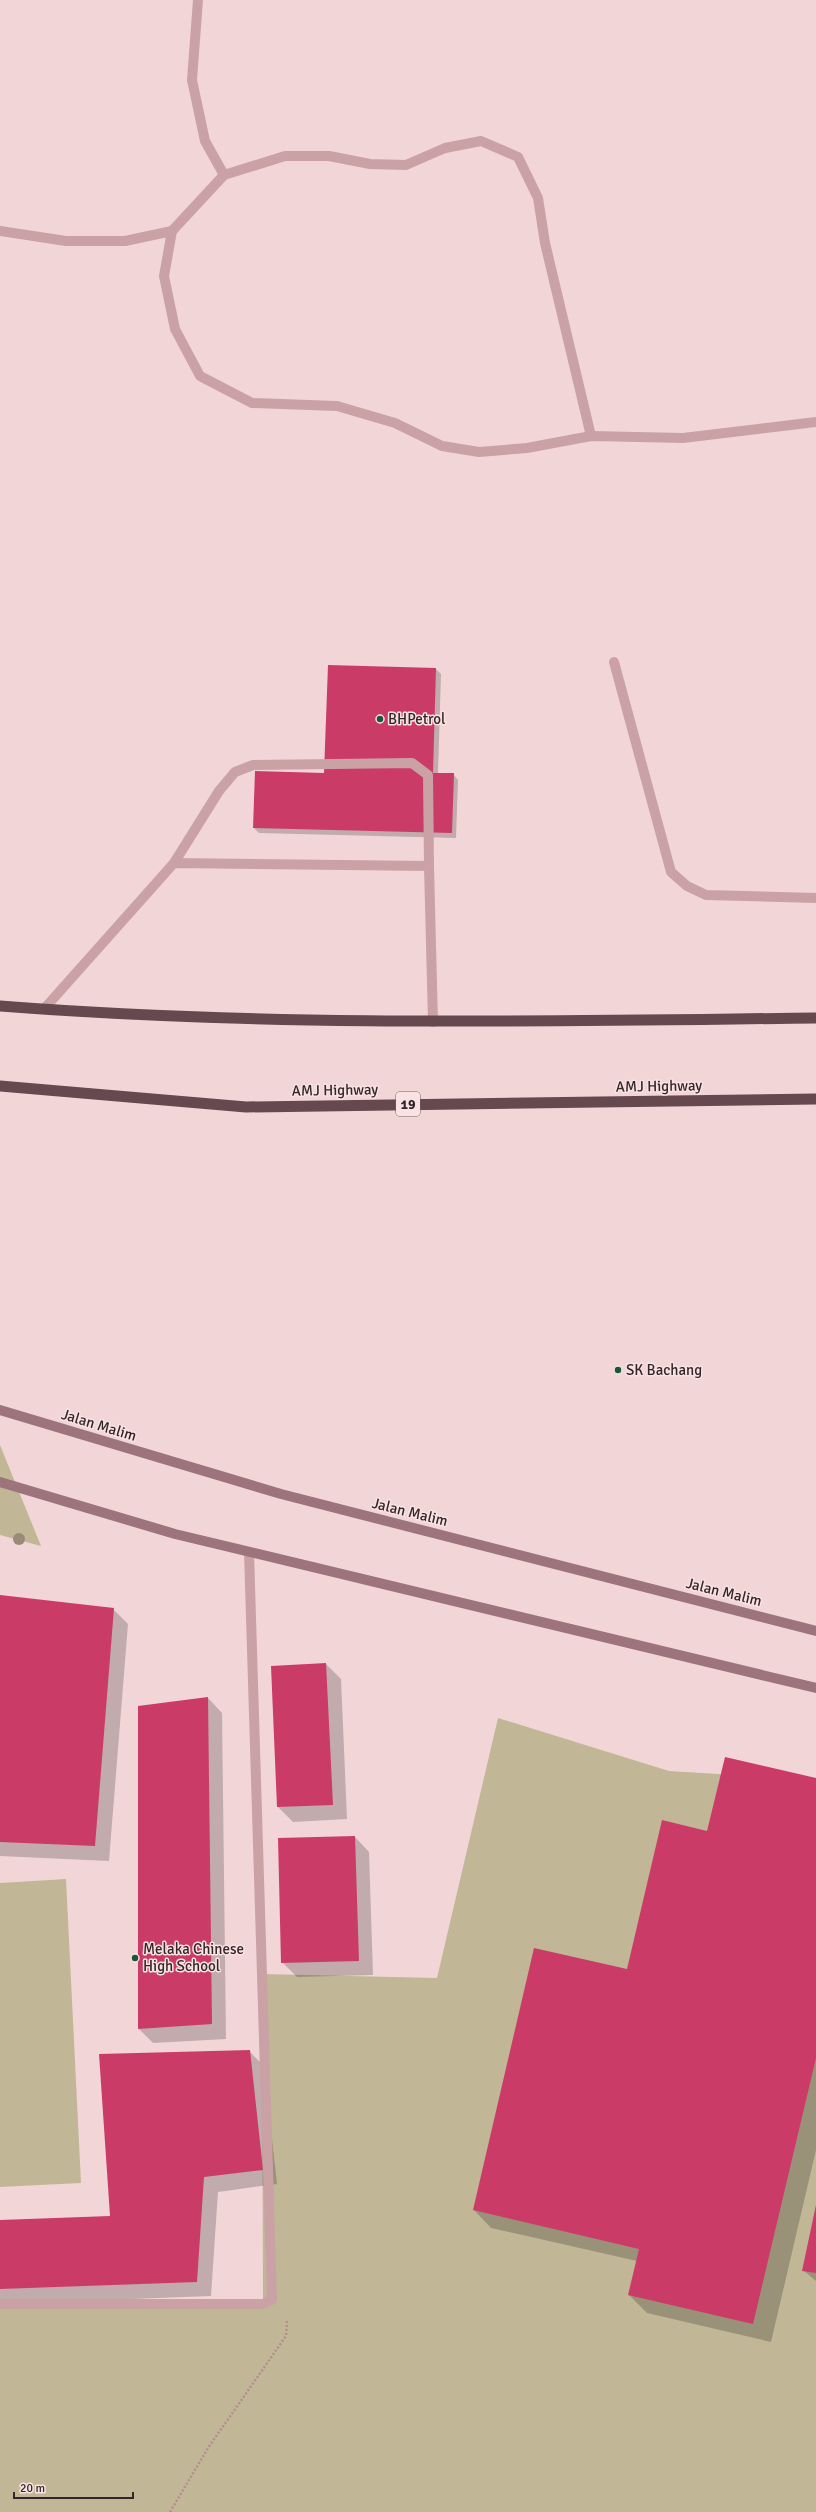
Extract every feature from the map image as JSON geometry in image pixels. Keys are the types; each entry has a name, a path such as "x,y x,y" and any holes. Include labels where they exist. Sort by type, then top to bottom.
{"highway":[{"path":"0,1006 212,1018 433,1022 816,1018"},
{"name":"AMJ Highway","path":"0,1086 246,1107 816,1099"}],"main road":[{"name":"Jalan Malim","path":"0,1410 281,1494 816,1631"},
{"path":"0,1482 174,1534 816,1688"}],"street":[{"path":"198,0 192,80 205,141 224,175"},
{"path":"591,436 545,243 538,198 518,157 481,141 445,148 406,165 370,164 329,156 285,156 224,175 172,231 164,276 175,329 200,376 252,403 337,406 395,423 442,446 479,452 527,448 591,436 683,438 816,422"},
{"path":"0,231 66,241 125,241 172,231"},
{"path":"614,662 671,872 687,886 706,894 816,898"},
{"path":"44,1009 174,863 220,791 235,772 253,765 412,763 428,775 428,866 433,1022"},
{"path":"174,863 428,866"},
{"path":"0,2304 263,2304 272,2300 249,1552"}],"path":[{"path":"170,2512 208,2448 286,2336 288,2325 286,2316 272,2300"}],"shaded area":[{"path":"0,1445 41,1546 0,1535"},
{"path":"498,1718 669,1771 816,1780 816,2512 0,2512 0,2308 263,2304 262,1974 437,1978"},
{"path":"66,1879 81,2183 0,2187 0,1883"}],"building":[{"name":"BHPetrol","path":"328,665 436,668 433,773 454,773 452,833 253,828 255,771 324,773"},
{"path":"0,1595 114,1608 95,1846 0,1842"},
{"path":"326,1663 333,1805 277,1807 271,1666"},
{"path":"208,1697 212,2024 138,2029 138,1706"},
{"path":"725,1757 816,1778 816,2058 753,2324 628,2295 639,2249 473,2210 534,1948 627,1969 662,1820 707,1831"},
{"path":"355,1836 359,1961 281,1963 278,1838"},
{"path":"250,2050 263,2170 204,2177 197,2282 0,2289 0,2220 110,2216 99,2054"},
{"path":"816,2205 816,2273 802,2271"}],"place":[{"name":"BHPetrol","path":"380,719"},
{"name":"SK Bachang","path":"618,1370"},
{"name":"Melaka Chinese High School","path":"135,1958"}]}
